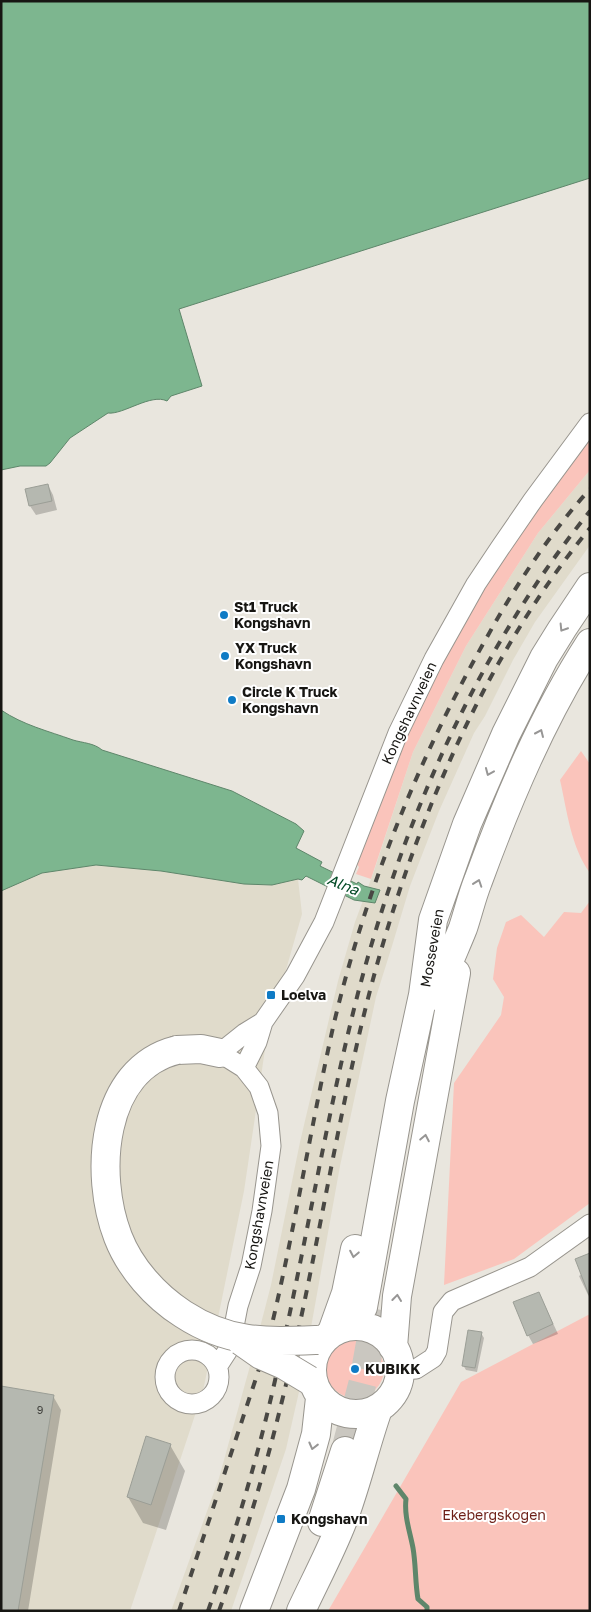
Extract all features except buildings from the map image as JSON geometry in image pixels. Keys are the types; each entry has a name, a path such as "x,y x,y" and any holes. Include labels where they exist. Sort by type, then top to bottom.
{"highway":[{"name":"Mosseveien","path":"590,588 544,658 506,734 467,824 434,920 423,995 400,1101 370,1308 434,1006 449,959 523,771 545,722 590,643"},
{"path":"254,1611 301,1489 316,1434 314,1387 311,1371 312,1360 346,1293 400,1015 413,972 434,920"},
{"path":"238,1338 261,1355 284,1365 314,1387 332,1408 347,1414 363,1414 378,1409 392,1396 399,1380 397,1296 450,1010 462,929"},
{"path":"220,1053 201,1048 166,1052 152,1060 139,1071 127,1086 117,1106 109,1130 105,1154 105,1185 109,1209 118,1238 128,1256 138,1272 158,1294 182,1314 222,1333 238,1338 265,1340 325,1337 343,1327 366,1327 381,1334 397,1358"},
{"path":"301,1611 343,1521 378,1409"},
{"path":"270,1611 286,1578 338,1449 320,1530 284,1611"}],"street":[{"name":"Kongshavnveien","path":"244,1068 257,1042 263,1022 310,950 329,909 398,734 456,619 505,540 590,423"},
{"name":"Kongshavnveien","path":"217,1367 230,1347 238,1306 256,1243 271,1146 270,1122 259,1088 244,1068 220,1053 245,1033 263,1022"},
{"path":"397,1358 416,1368 423,1366 433,1358 437,1351 443,1312 452,1301 530,1267 590,1224"},
{"name":"Kongshavnveien","path":"200,1351 238,1306"},
{"path":"192,1350 200,1351 213,1360 219,1374 216,1389 205,1400 190,1404 175,1398 166,1385 166,1368 178,1354 192,1350"}],"shaded area":[{"path":"590,470 590,545 535,622 474,733 439,811 410,886 376,997 340,1166 301,1383 286,1449 231,1611 171,1611 219,1478 271,1285 300,1142 338,981 355,922 374,871 413,752 466,646 538,533"},
{"path":"96,865 161,871 244,884 272,885 298,879 302,914 267,1036 244,1191 203,1391 130,1611 1,1611 1,891 42,873"}],"green space":[{"path":"590,439 590,470 538,533 466,646 413,752 371,879 356,874 359,867 356,863 406,736 429,688 483,589 555,485"},
{"path":"581,751 590,764 590,873 578,852 574,840 560,780"},
{"path":"590,901 590,1203 514,1259 444,1285 454,1083 501,1015 504,997 493,979 497,948 506,922 521,915 544,937 564,912 581,913"},
{"name":"Ekebergskogen","path":"590,1314 590,1611 328,1611 461,1382"},
{"path":"355,1340 371,1345 379,1353 384,1369 379,1385 371,1393 355,1398 339,1393 331,1385 326,1369 331,1353 339,1345"}],"water":[{"path":"1,1 590,1 590,178 179,309 202,386 171,396 167,401 153,400 121,411 108,413 70,438 46,466 20,466 1,470"},
{"name":"Alna","path":"1,710 18,720 45,731 232,791 296,824 304,831 296,848 322,862 320,866 357,884 358,882 364,886 380,890 375,903 354,900 306,876 302,880 298,879 272,885 244,884 161,871 96,865 42,873 1,891"}],"waterway":[{"path":"396,1486 406,1499 418,1599 427,1607 427,1611"}],"tunnel":[{"path":"345,1451 364,1377 376,1309"}],"railway":[{"path":"179,1611 262,1360 273,1320 334,1023 362,923 379,874 417,777 439,729 487,637 534,560 561,523 590,489"},
{"path":"208,1611 238,1521 271,1398 346,1043 375,932 396,867 420,804 478,681 512,622 549,565 590,511"},
{"path":"219,1611 253,1509 281,1405 360,1031 397,898 420,832 447,766 478,703 511,641 549,583 590,528"}],"place":[{"name":"St1 Truck Kongshavn","path":"224,615"},
{"name":"YX Truck Kongshavn","path":"225,656"},
{"name":"Circle K Truck Kongshavn","path":"232,700"},
{"name":"Loelva","path":"271,995"},
{"name":"KUBIKK","path":"355,1369"},
{"name":"Kongshavn","path":"281,1519"}]}
